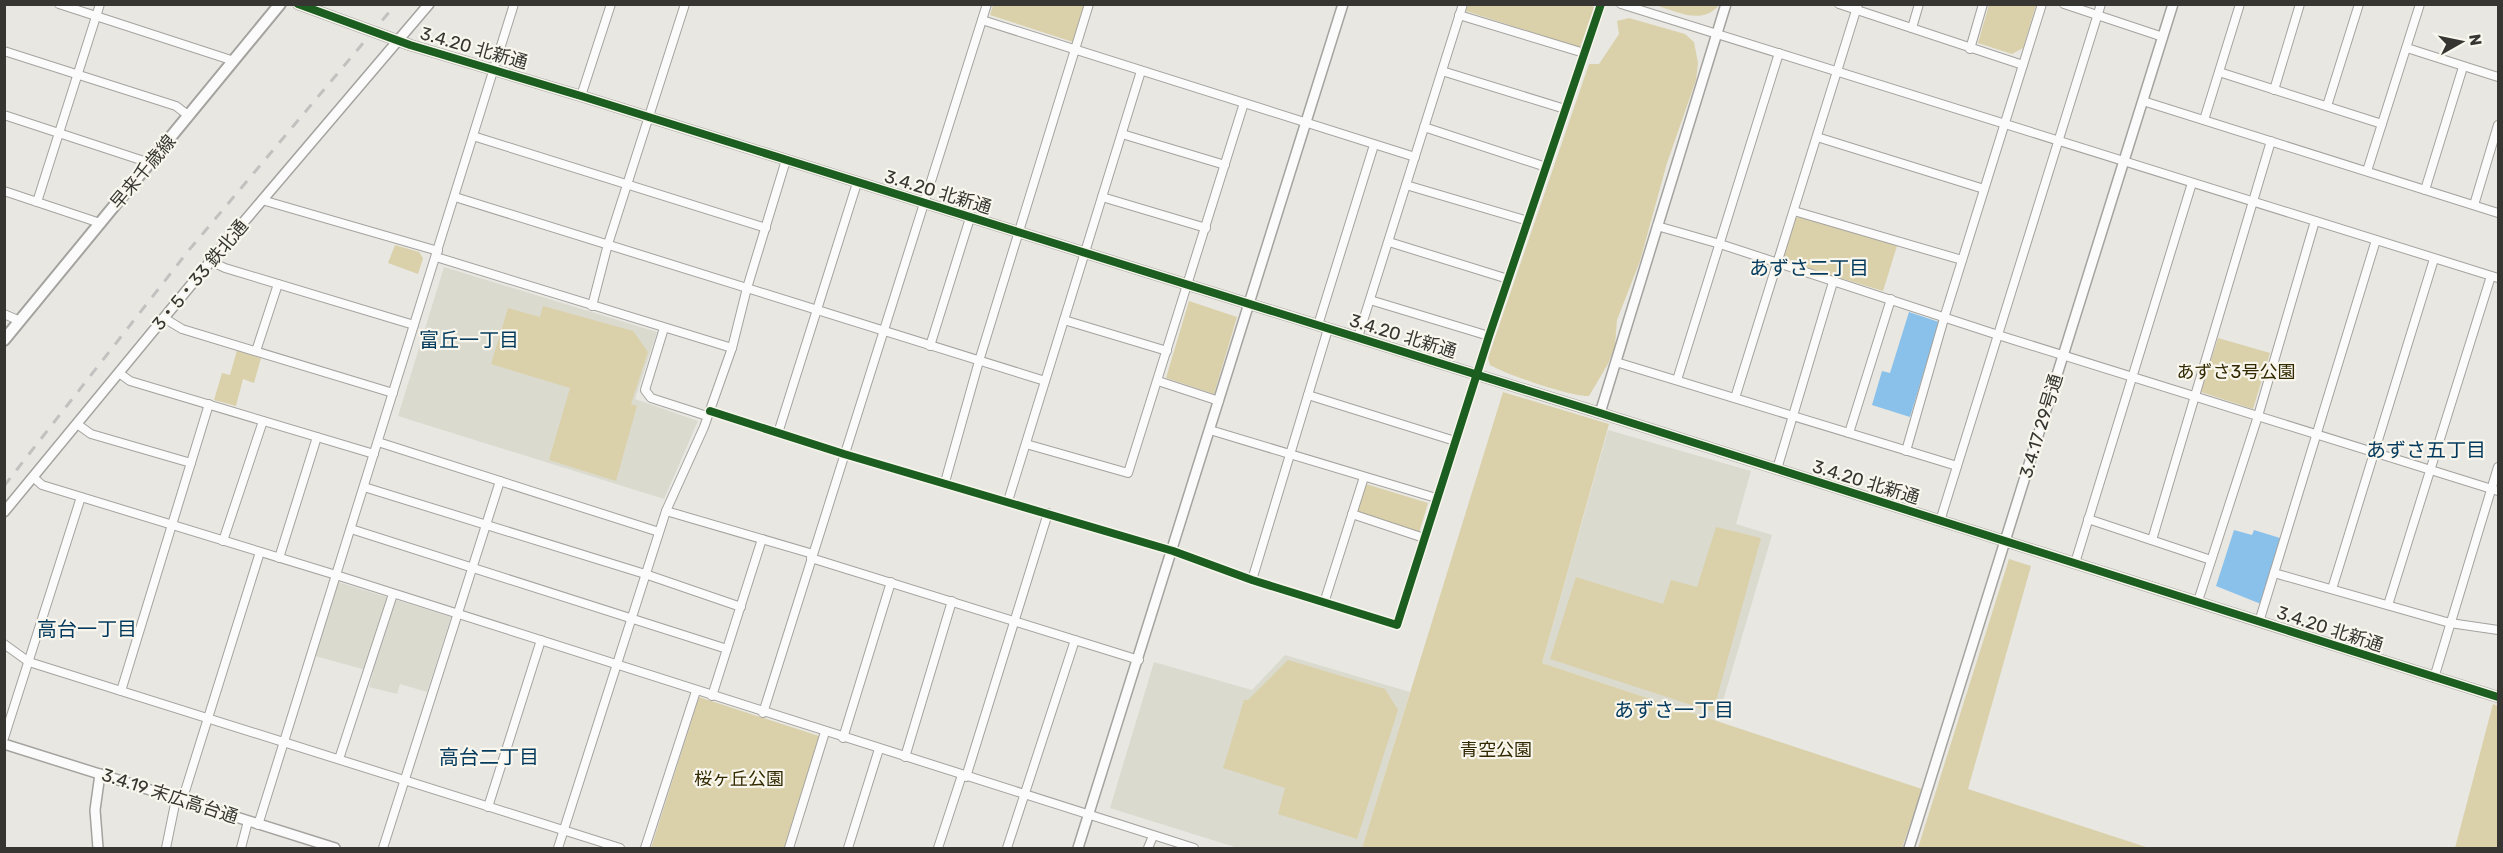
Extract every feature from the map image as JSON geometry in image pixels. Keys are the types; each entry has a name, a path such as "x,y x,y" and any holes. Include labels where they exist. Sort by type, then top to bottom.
{"main road":[{"name":"早来千歳線","path":"4,340 280,4"}],"street":[{"path":"59,4 234,61"},
{"path":"37,202 100,4"},
{"name":"3.4.20 北新通","path":"298,4 398,41 1600,412 2499,697"},
{"name":"3・5・33 鉄北通","path":"4,512 210,261 429,4"},
{"path":"258,825 514,4"},
{"path":"581,96 610,4"},
{"path":"592,306 608,244 686,4"},
{"path":"763,712 987,4"},
{"path":"945,482 979,361 1089,4"},
{"path":"1078,849 1343,4"},
{"path":"1358,338 1462,4"},
{"path":"664,328 645,390 651,398 945,482 1173,551 1252,580 1397,625 1489,336 1601,4"},
{"path":"1621,4 2058,143 2495,277 2388,605"},
{"path":"1600,412 1726,4"},
{"path":"1839,4 1857,7 1970,49 2023,65"},
{"path":"1912,28 1919,4"},
{"path":"1970,49 1983,4"},
{"path":"1906,451 1945,315 2042,4"},
{"path":"2064,4 2163,37"},
{"path":"1940,520 2102,4"},
{"name":"3.4.17 29号通","path":"1909,849 2173,4"},
{"path":"2204,120 2240,4"},
{"path":"2274,90 2300,4"},
{"path":"2327,106 2359,4"},
{"path":"2367,171 2420,4"},
{"path":"1735,398 1857,7"},
{"path":"1459,15 1584,53"},
{"path":"982,20 1415,157"},
{"path":"2407,48 2499,77"},
{"path":"4,51 176,106 189,116"},
{"path":"1677,380 1779,53"},
{"path":"2425,190 2463,67"},
{"path":"1008,501 1141,71"},
{"path":"1442,71 1565,109"},
{"path":"2219,72 2382,124"},
{"path":"2143,101 2499,213"},
{"path":"1026,444 1128,472 1244,103"},
{"path":"4,115 150,163"},
{"path":"2474,205 2499,125"},
{"path":"1424,127 1546,166"},
{"path":"1122,134 1225,165"},
{"path":"473,136 766,228"},
{"path":"1817,137 1984,189"},
{"path":"2152,540 2271,141"},
{"path":"1252,580 1308,395 1323,327 1374,145"},
{"path":"558,849 666,511 708,414 732,348 747,288 786,160"},
{"path":"778,434 857,183"},
{"path":"2075,563 2192,183"},
{"path":"1406,185 1528,220"},
{"path":"4,191 100,224"},
{"path":"455,197 1045,381"},
{"path":"1102,197 1206,228"},
{"path":"262,200 437,254 592,306 732,348"},
{"path":"1794,210 1962,261"},
{"path":"930,346 970,218"},
{"path":"2198,601 2258,416 2315,221"},
{"path":"1657,226 2495,490"},
{"path":"2259,622 2376,240"},
{"path":"1389,242 1508,279"},
{"path":"2332,589 2434,259"},
{"path":"210,261 414,325"},
{"path":"1777,469 1833,282"},
{"path":"256,351 278,284"},
{"path":"1849,433 1891,299"},
{"path":"1370,300 1489,336"},
{"path":"4,314 20,321"},
{"path":"164,318 182,329 393,393"},
{"path":"1064,320 1167,351"},
{"path":"1616,362 1958,466"},
{"path":"119,373 130,381 374,454"},
{"path":"1158,381 1219,401"},
{"path":"1308,395 1455,441"},
{"path":"121,691 209,404"},
{"path":"223,541 262,421"},
{"path":"77,424 91,434 191,464"},
{"path":"1210,430 1437,498"},
{"path":"279,558 318,437"},
{"path":"378,442 659,532"},
{"path":"2434,678 2495,490 2499,468"},
{"path":"33,477 42,485 336,575 696,692 1194,849"},
{"path":"1324,603 1364,477"},
{"path":"383,849 500,482"},
{"path":"364,487 645,574 741,607"},
{"path":"4,738 81,497"},
{"path":"666,511 762,539 1139,660"},
{"path":"938,849 964,776 1048,513"},
{"path":"1352,514 1424,538"},
{"path":"2088,519 2211,560"},
{"path":"351,529 727,649"},
{"path":"712,696 762,539"},
{"path":"166,849 179,800 208,719 260,552"},
{"path":"2274,573 2450,623 2499,630"},
{"path":"843,738 891,582"},
{"path":"339,759 393,594"},
{"path":"905,757 952,601"},
{"path":"488,807 541,640"},
{"path":"1007,849 1075,640"},
{"path":"4,644 29,662 285,741 620,849"},
{"path":"645,849 696,692"},
{"path":"789,849 825,732"},
{"name":"3.4.19 末広高台通","path":"4,744 335,849"},
{"path":"848,849 879,749"},
{"path":"98,849 95,810 100,774"},
{"path":"241,849 248,821"},
{"path":"1148,849 1153,836"}],"shaded area":[{"path":"444,267 657,332 635,399 698,421 664,499 398,416"},
{"path":"1608,430 1751,471 1736,524 1772,535 1717,721 1542,663"},
{"path":"338,582 451,617 427,692 400,684 397,694 369,687 373,672 315,656"},
{"path":"1285,655 1410,692 1362,848 1238,848 1110,808 1154,662 1252,690"}],"green space":[{"path":"993,4 1085,5 1073,42 990,15"},
{"path":"1585,4 1594,7 1580,48 1466,11 1468,5"},
{"path":"1655,5 1719,5 1705,15 1697,16"},
{"path":"1989,5 2036,5 2023,48 2012,54 1978,43"},
{"path":"1629,18 1685,34 1694,42 1698,63 1696,80 1667,163 1640,261 1617,320 1615,346 1608,364 1589,396 1580,395 1540,385 1511,374 1490,365 1488,358 1589,64 1599,64 1619,34 1617,21"},
{"path":"1803,216 1897,246 1883,291 1784,261 1783,256 1796,218"},
{"path":"395,245 419,252 423,258 418,274 388,263"},
{"path":"1189,301 1237,317 1214,394 1166,378"},
{"path":"543,306 633,331 648,352 631,404 637,406 616,481 549,460 570,388 491,364 508,308 540,317"},
{"name":"あずさ3号公園","path":"2218,338 2270,353 2253,409 2201,392"},
{"path":"237,350 261,358 254,383 243,379 236,406 214,400 222,373 230,375"},
{"name":"青空公園","path":"1503,392 1609,424 1542,663 1922,789 1902,848 1362,848"},
{"path":"1366,484 1428,503 1419,533 1357,512"},
{"path":"1716,527 1761,538 1713,712 1550,659 1576,577 1663,604 1671,580 1697,587"},
{"path":"2009,559 2031,566 1968,789 2149,848 1918,848"},
{"path":"1288,660 1385,689 1398,710 1357,839 1278,814 1285,788 1223,768 1244,700 1248,700"},
{"name":"桜ヶ丘公園","path":"699,697 819,736 784,848 651,848"},
{"path":"2493,704 2498,706 2498,848 2455,848"}],"water":[{"path":"1909,312 1939,322 1910,417 1872,405 1882,371 1890,373"},
{"path":"2234,530 2252,535 2254,530 2280,538 2261,604 2216,586"}],"railway":[{"path":"4,486 189,250 396,4"}],"cycle path":[{"path":"298,4 410,45 1600,413 2498,697"},
{"path":"710,411 844,454 1173,551 1252,580 1397,625 1489,336 1601,4"}],"district":[{"name":"あずさ二丁目","path":"1809,268"},
{"name":"富丘一丁目","path":"469,340"},
{"name":"あずさ五丁目","path":"2426,450"},
{"name":"高台一丁目","path":"87,629"},
{"name":"あずさ一丁目","path":"1674,710"},
{"name":"高台二丁目","path":"489,757"}]}
